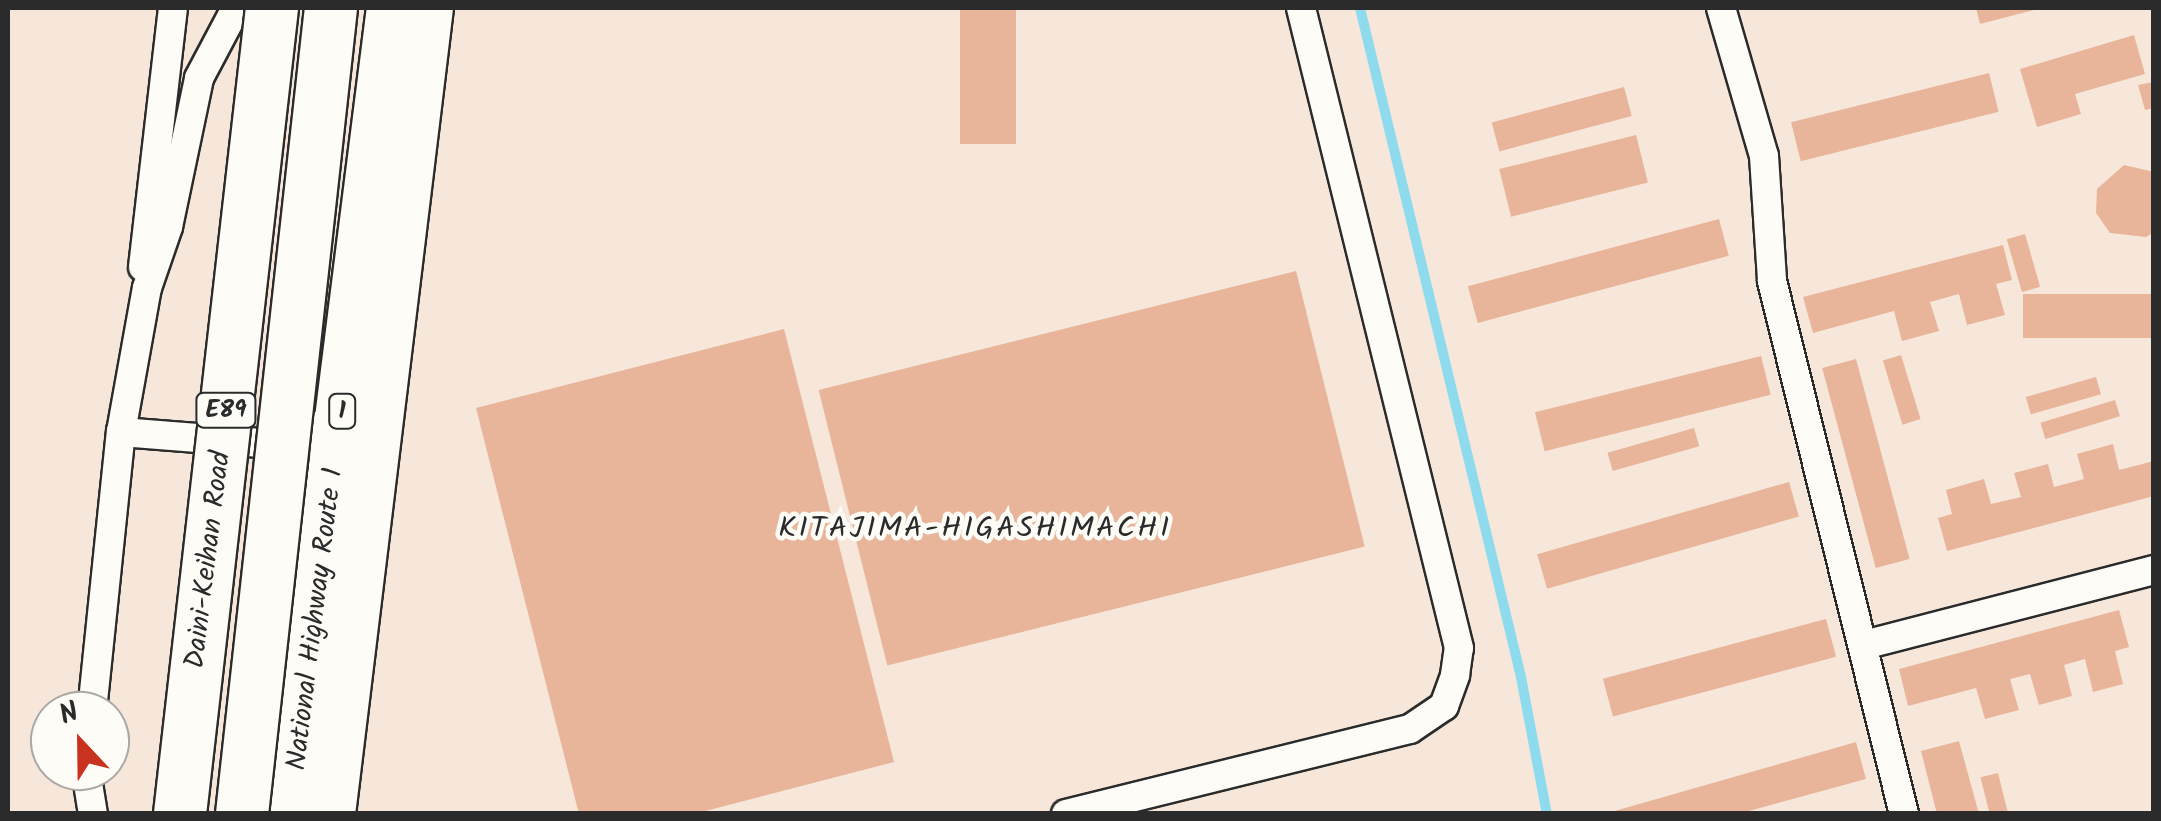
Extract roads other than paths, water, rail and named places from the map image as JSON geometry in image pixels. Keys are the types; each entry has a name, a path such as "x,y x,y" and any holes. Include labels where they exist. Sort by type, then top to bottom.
{"highway":[{"path":"176,814 252,8"},
{"name":"Daini-Keihan Road","path":"176,814 272,8"},
{"name":"E89","path":"242,814 331,8"},
{"name":"National Highway Route 1","path":"291,814 389,187 393,8"}],"street":[{"path":"94,691 122,432 147,288 148,215 173,8"},
{"path":"147,288 168,227 200,78 236,8"},
{"path":"336,814 389,187 433,8"},
{"path":"1066,814 1410,729 1444,706 1455,675 1459,648 1302,8"},
{"path":"1721,8 1764,156 1772,280 1904,814"},
{"path":"122,432 298,446 331,417 342,234 354,191 389,187"},
{"path":"1864,645 2154,570"}],"waterway":[{"path":"1360,8 1521,677 1547,814"}],"district":[{"name":"KITAJIMA-HIGASHIMACHI","path":"975,529"}]}
